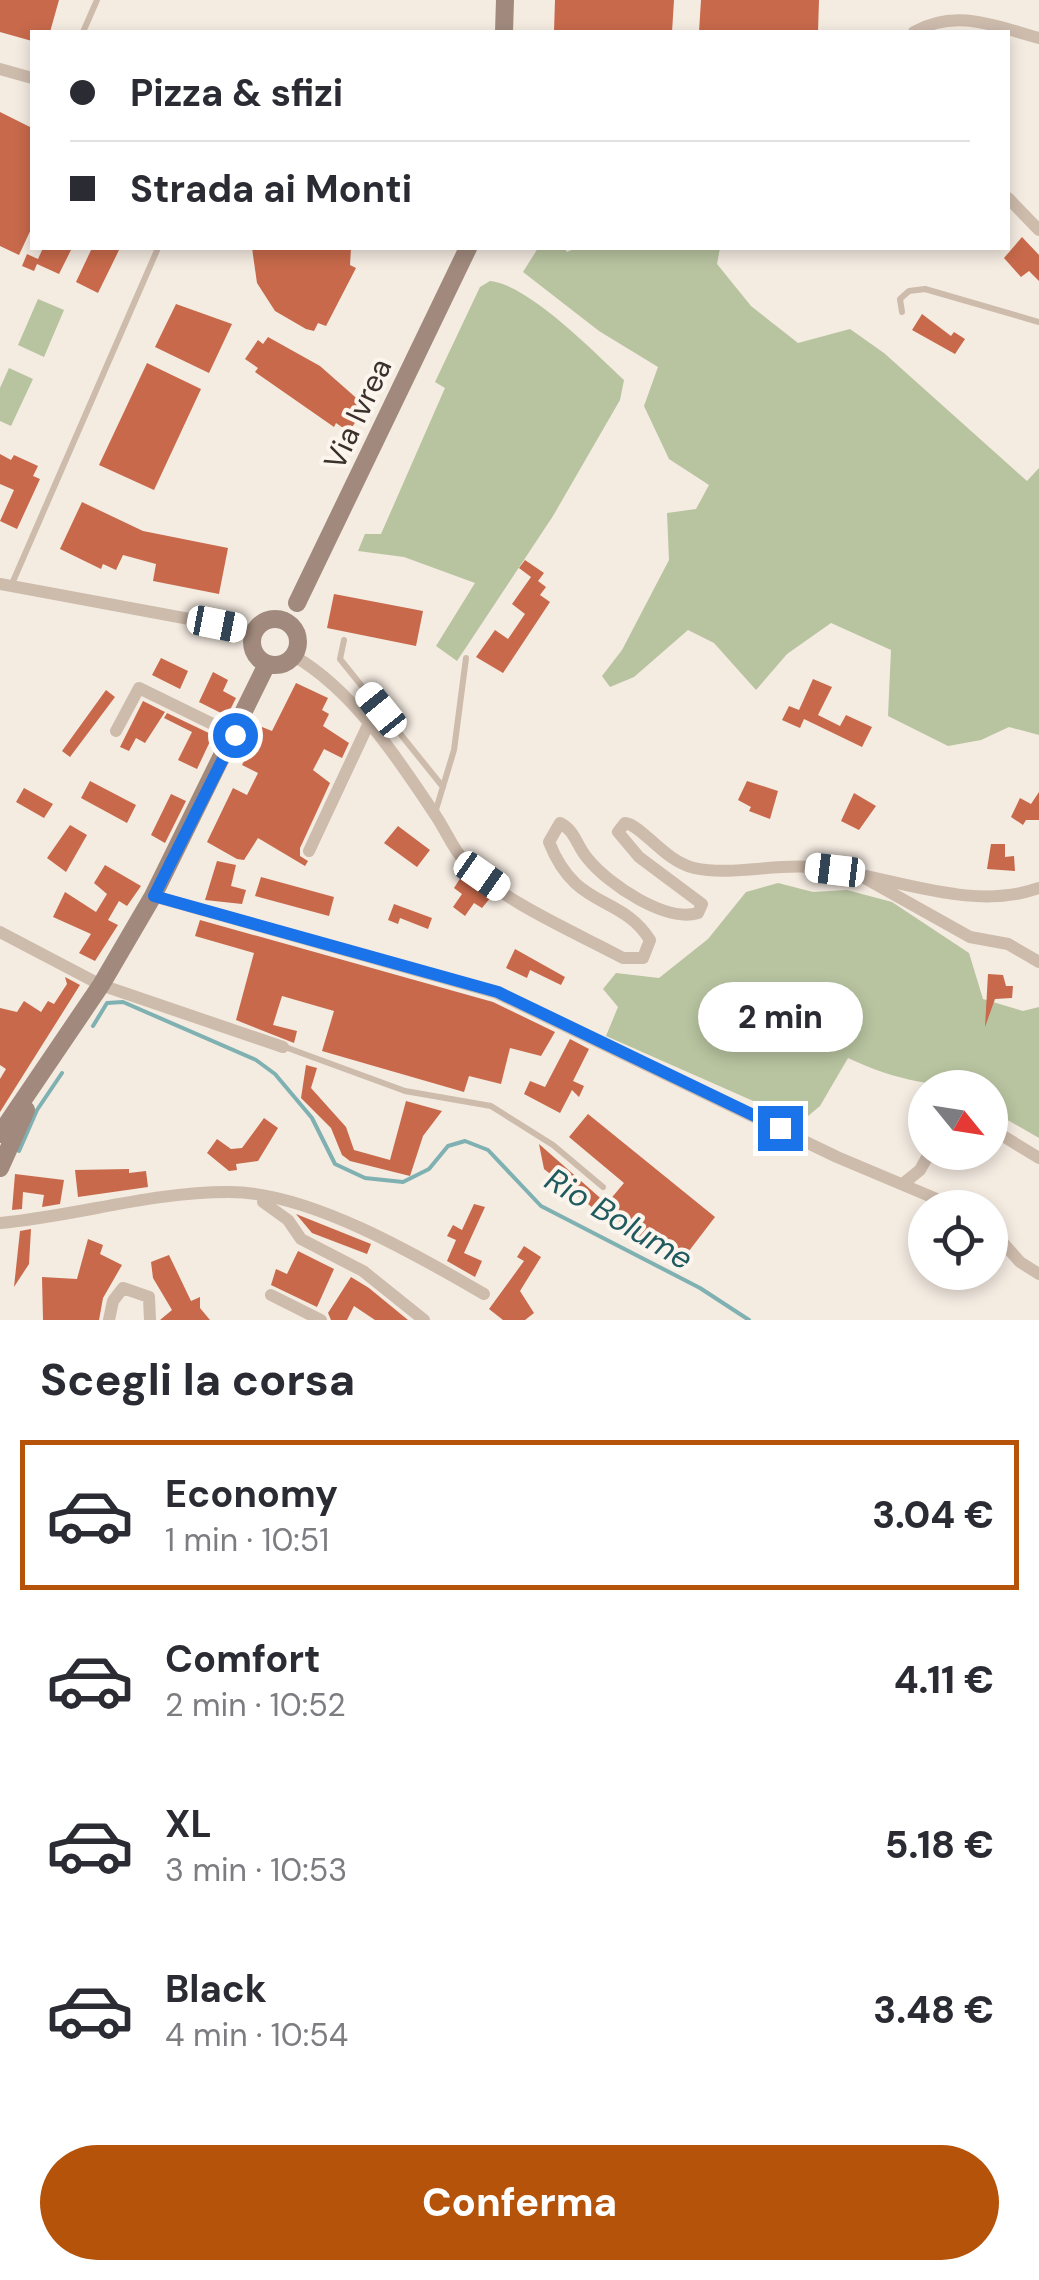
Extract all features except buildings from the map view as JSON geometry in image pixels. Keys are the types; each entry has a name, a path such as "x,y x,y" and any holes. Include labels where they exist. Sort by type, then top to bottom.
{"main road":[{"path":"504,30 505,0"},
{"name":"Via Ivrea","path":"293,611 467,250"},
{"path":"293,611 298,641 294,656 282,664 267,664 252,647 254,632 273,618 293,611"},
{"path":"2,1129 100,985 154,896 267,664"},
{"path":"0,1168 49,1062"}],"street":[{"path":"918,30 934,22 971,19 1039,38"},
{"path":"0,69 30,77"},
{"path":"1010,200 1039,230"},
{"path":"5,586 254,632"},
{"path":"294,656 337,689 368,725 435,814 464,862 482,876 632,960 648,954 650,940 631,920 568,881 549,842 560,822 572,830 598,870 675,916 698,914 702,904 639,857 618,832 625,824 638,828 664,856 700,869 807,866 995,898 1037,890"},
{"path":"116,731 139,688 235,735"},
{"path":"309,851 368,725"},
{"path":"859,874 970,937 1008,944 1039,962"},
{"path":"154,896 498,992 838,1157 919,1190"},
{"path":"0,932 100,985 283,1047"},
{"path":"1008,1139 1039,1158"},
{"path":"904,1183 920,1170"},
{"path":"242,1192 273,1206 301,1239 363,1271 424,1320"},
{"path":"0,1223 59,1218 141,1200 242,1192 375,1233 484,1294"},
{"path":"1008,1248 1039,1274"},
{"path":"109,1320 113,1301 123,1288 149,1297 150,1320"},
{"path":"271,1295 321,1320"}],"lane":[{"path":"84,30 97,0"},
{"path":"5,586 157,250"},
{"path":"902,312 900,300 909,291 925,289 965,297 1039,322"},
{"path":"344,640 340,659 442,788"},
{"path":"435,814 454,750 466,658"},
{"path":"283,1047 405,1090 491,1106 541,1136 602,1188"}],"green space":[{"path":"537,250 720,250 717,264 751,306 798,343 850,329 884,353 1027,481 1039,468 1039,735 1009,727 981,740 948,746 888,716 891,650 831,623 787,654 756,690 714,643 688,630 634,677 610,687 602,676 622,650 669,560 667,513 696,509 709,485 669,459 644,406 658,367 599,331 523,272"},
{"path":"490,281 506,285 542,307 624,380 620,400 553,516 457,661 436,646 475,583 404,557 358,551 365,534 381,534 445,388 435,382 480,287"},
{"path":"38,299 64,310 44,357 18,345"},
{"path":"9,368 33,379 11,426 0,421 0,388"},
{"path":"778,883 813,892 847,890 892,902 969,953 983,999 1023,1011 1039,1007 1039,1138 1008,1120 1008,1070 908,1070 908,1079 848,1058 820,1106 801,1122 606,1036 618,1007 603,989 616,973 659,978 708,939 746,892"}],"waterway":[{"name":"Rio Bolume","path":"93,1026 107,1003 123,1002 256,1060 275,1074 312,1118 335,1164 365,1178 403,1182 429,1169 448,1146 465,1141 488,1150 541,1206 700,1288 749,1320"},
{"name":"Rio Bolume","path":"19,1151 37,1110 62,1073"}],"route":[{"path":"235,735 154,896 498,992 780,1128"}]}
